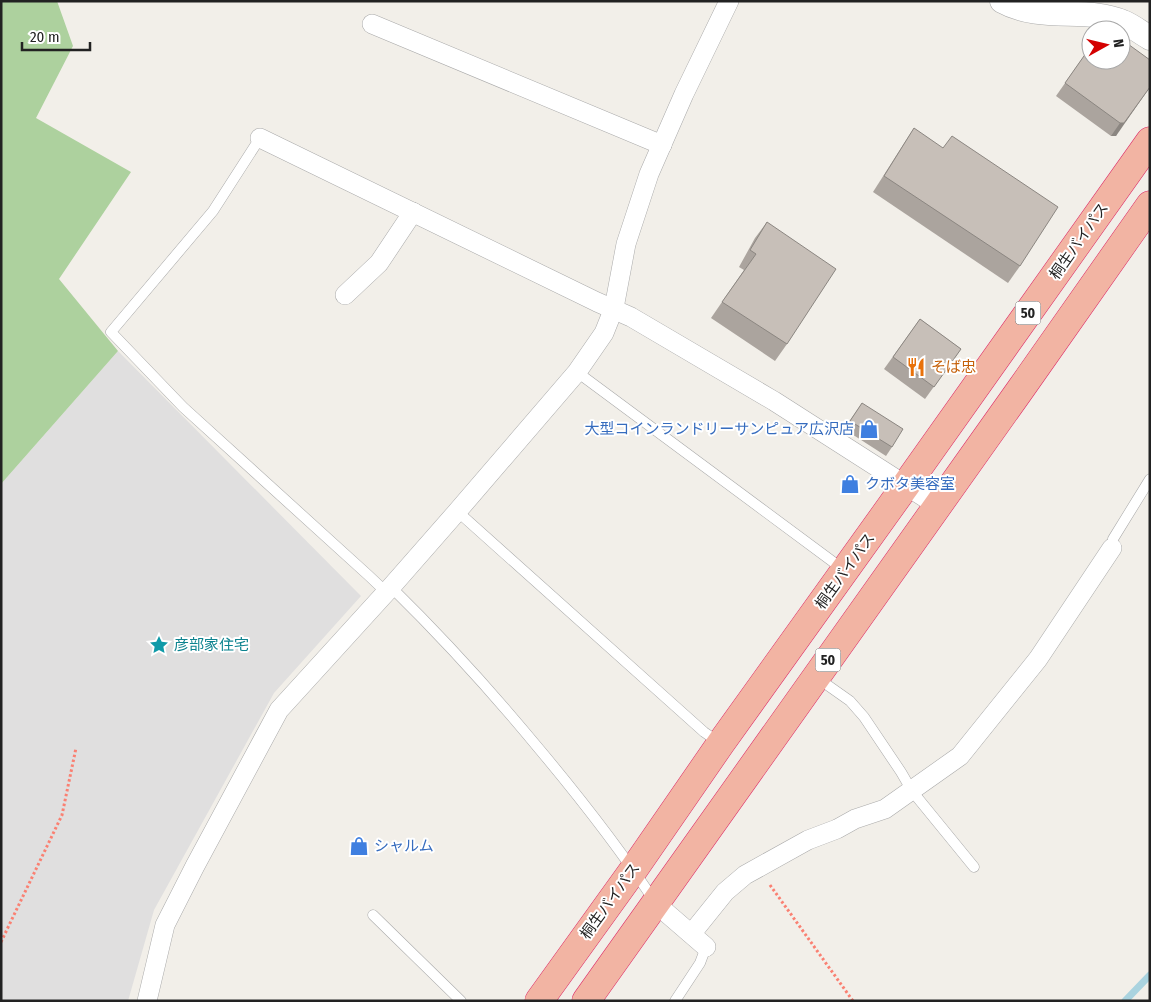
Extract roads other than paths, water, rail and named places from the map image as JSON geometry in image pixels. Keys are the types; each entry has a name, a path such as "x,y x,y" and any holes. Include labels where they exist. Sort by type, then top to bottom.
{"highway":[{"name":"桐生バイパス","path":"539,1001 1150,141"},
{"name":"50","path":"586,1001 1150,205"}],"street":[{"path":"147,1001 165,926 278,710 388,590 457,511 577,372 604,333 614,308 626,244 649,174 729,1"},
{"path":"1002,1 1019,9 1035,13 1111,18 1124,22 1150,38"},
{"path":"372,24 662,145"},
{"path":"260,138 631,317 774,401 938,506"},
{"path":"344,295 379,263 413,212"},
{"path":"692,933 725,892 745,875 808,840 837,829 855,819 885,809 912,792 960,756 1038,659 1112,548"},
{"path":"655,903 706,947"}],"lane":[{"path":"260,138 213,210 112,332 182,407 368,575 428,623 502,705 571,787 634,869 655,903"},
{"path":"577,372 845,570"},
{"path":"1112,548 1113,539 1150,479"},
{"path":"457,511 704,732 721,743"},
{"path":"816,677 850,701 864,717 901,772 912,792 974,866"},
{"path":"373,915 461,1001"},
{"path":"675,1001 700,963 706,947"}],"waterway":[{"path":"1125,1001 1150,975"}],"place":[{"name":"そば忠","path":"916,367"},
{"name":"大型コインランドリーサンピュア広沢店","path":"869,429"},
{"name":"クボタ美容室","path":"850,484"},
{"name":"彦部家住宅","path":"159,645"},
{"name":"シャルム","path":"359,846"}]}
